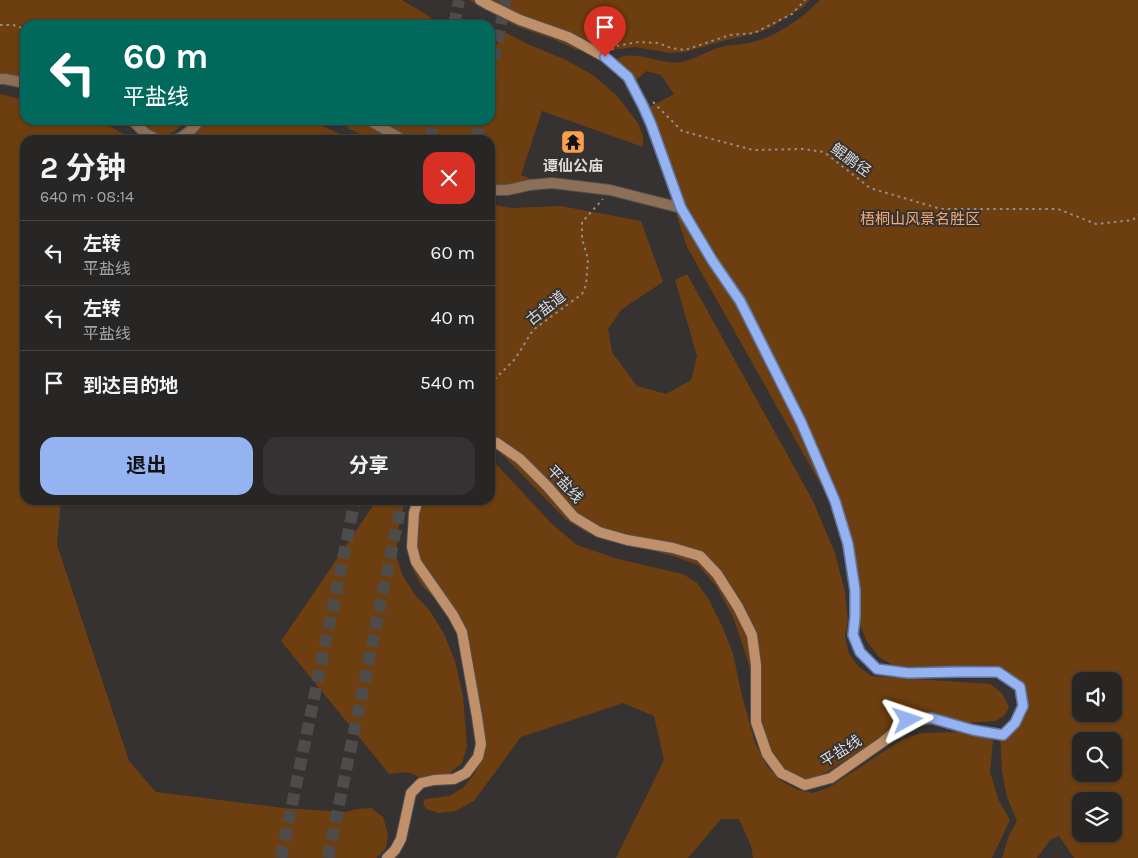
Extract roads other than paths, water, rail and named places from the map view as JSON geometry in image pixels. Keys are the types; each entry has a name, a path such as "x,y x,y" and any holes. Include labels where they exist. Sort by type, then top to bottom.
{"main road":[{"name":"平盐线","path":"480,0 520,20 568,37 605,57 628,77 651,124 681,208 712,260 740,301 801,422 835,501 848,544 855,590 853,635 860,652 877,669 908,673 998,672 1020,687 1023,706 1015,723 1003,735 973,730 931,718 908,720 884,741 831,778 805,785 781,773 767,754 756,722 756,665 752,635 738,607 716,574 700,556 673,548 627,540 599,532 574,517 548,486 520,458 495,443"},
{"path":"387,858 395,850 401,839 411,793 421,783 454,779 466,773 478,757 481,744 462,632 416,562 412,541 416,505"}],"street":[{"path":"0,79 20,82"},
{"path":"137,125 148,135"},
{"path":"185,135 195,125"},
{"path":"378,125 394,135"},
{"path":"495,190 508,190 552,183 610,190 681,208"}],"tunnel":[{"path":"455,20 459,0"},
{"path":"495,53 506,0"},
{"path":"431,135 433,125"},
{"path":"478,135 480,125"},
{"path":"281,858 354,505"},
{"path":"328,858 401,505"}],"place":[{"name":"谭仙公庙","path":"573,142"}],"park label":[{"name":"梧桐山风景名胜区","path":"920,219"}]}
